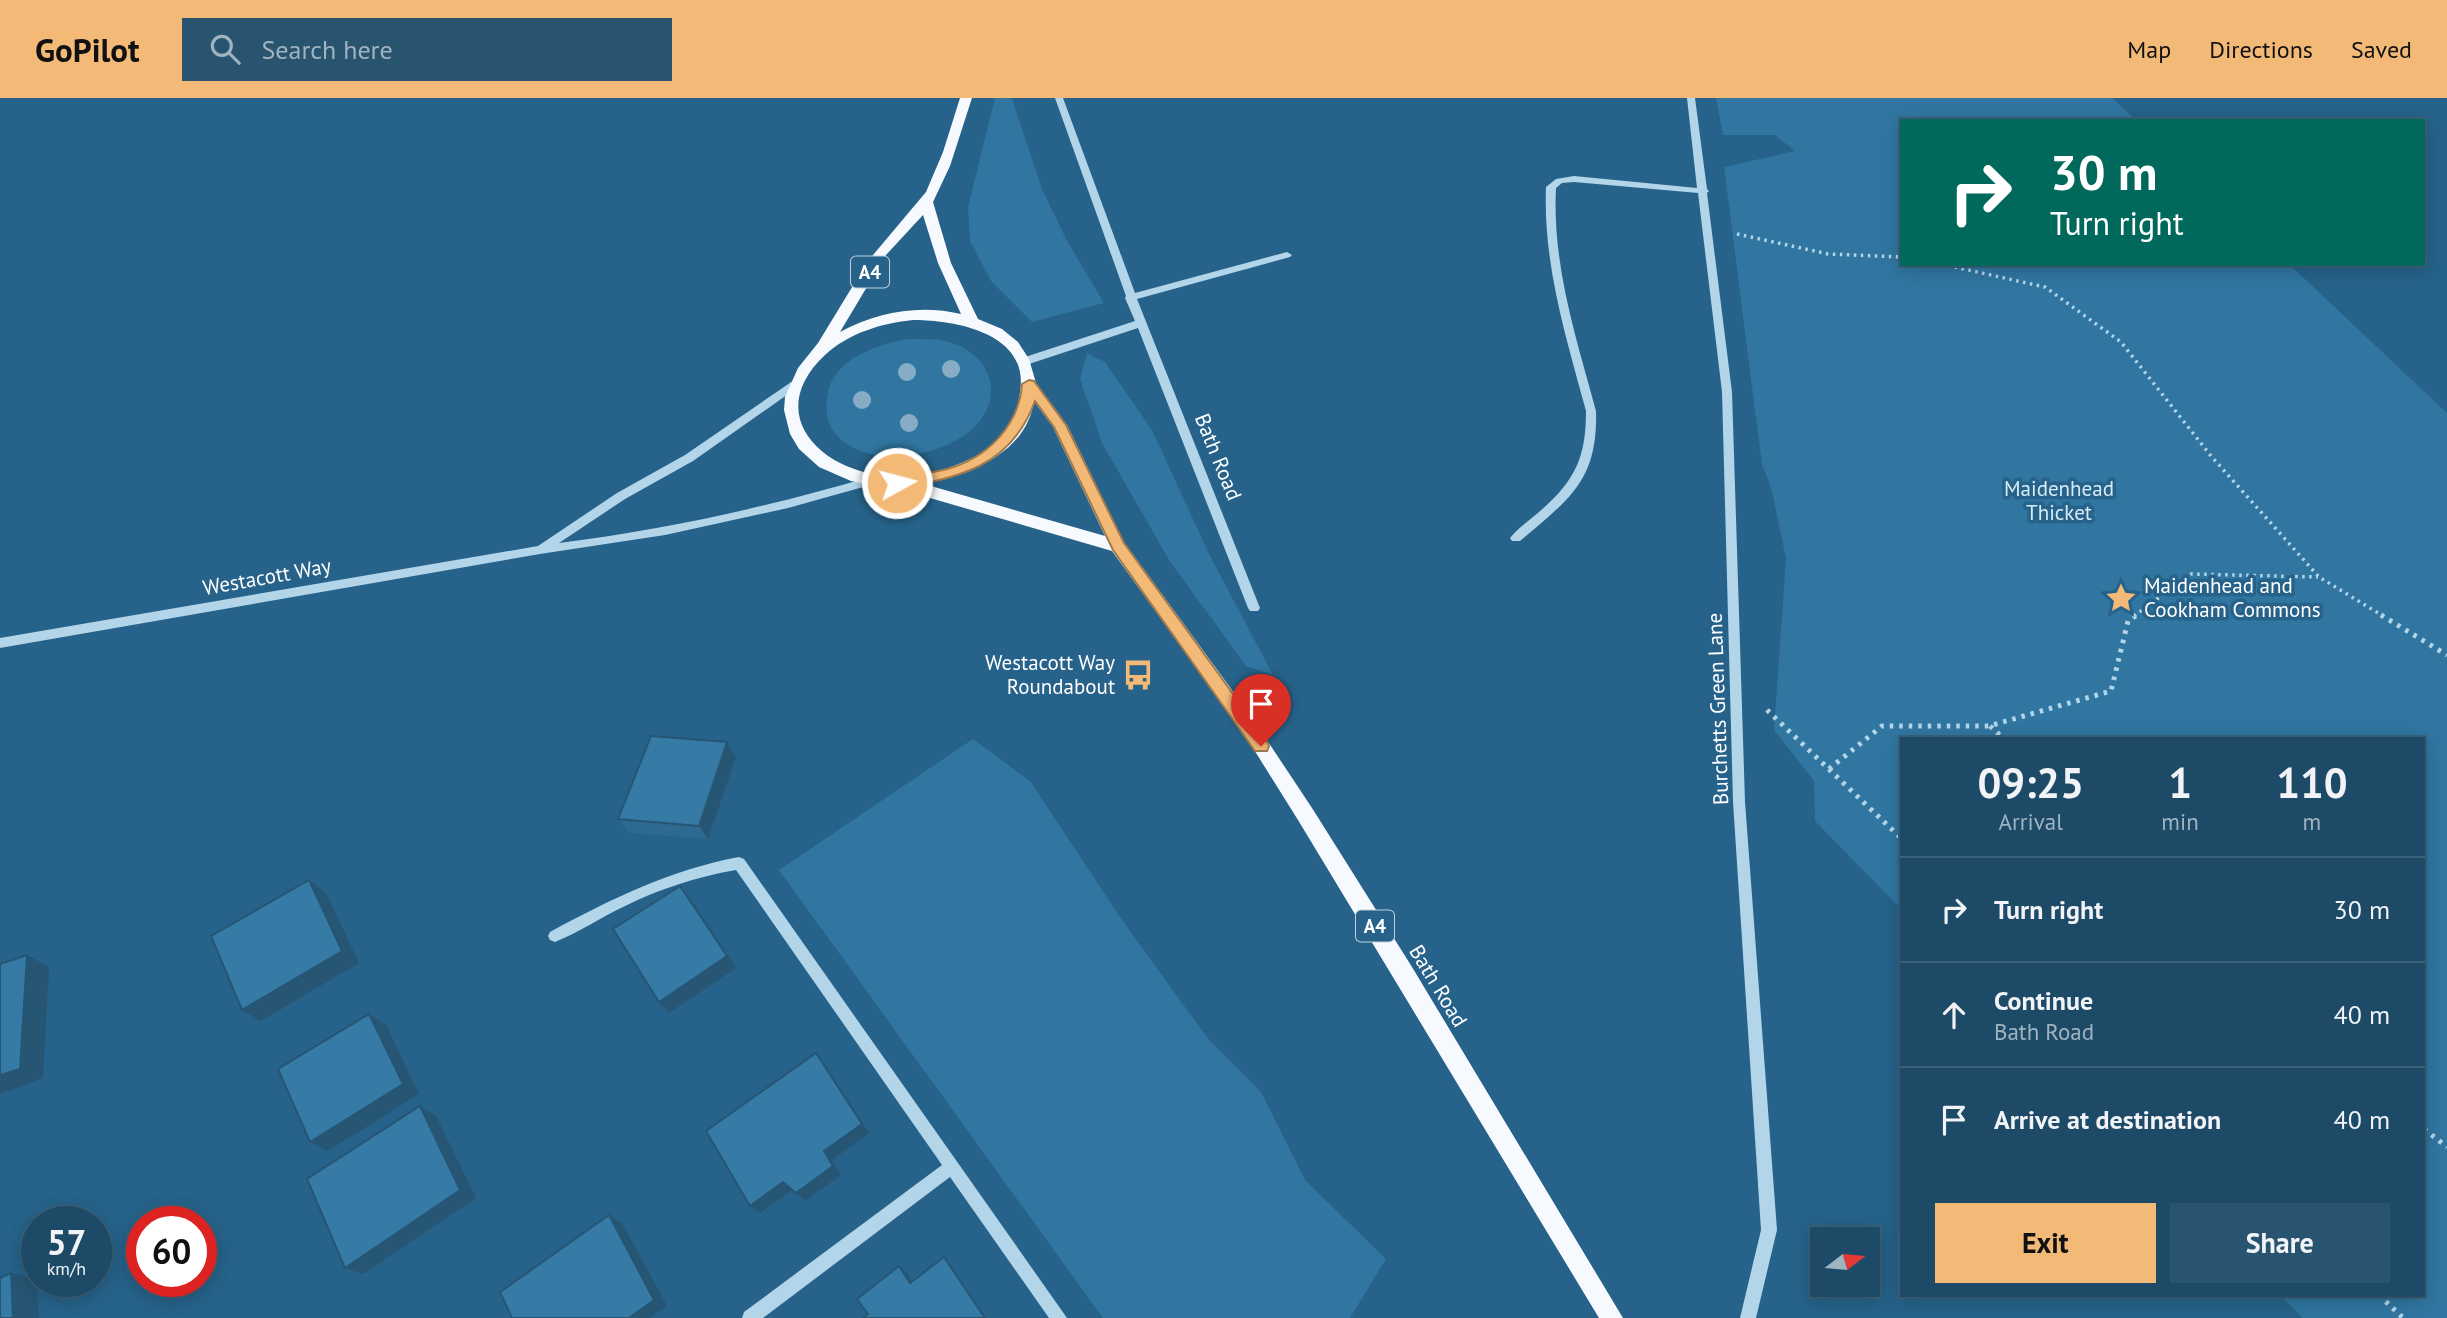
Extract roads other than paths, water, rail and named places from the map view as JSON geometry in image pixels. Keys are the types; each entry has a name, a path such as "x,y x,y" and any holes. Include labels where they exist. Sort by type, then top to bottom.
{"main road":[{"name":"A4","path":"822,350 890,240 926,202 966,98"},
{"path":"926,202 939,254 950,282 972,321"},
{"path":"897,483 949,474 973,464 992,452 1009,436 1021,419 1028,402 1029,384 1023,362 1003,338 972,321 934,314 893,317 855,329 822,350 797,382 791,414 794,430 802,444 830,467 870,481 897,483 1118,546"},
{"name":"A4","path":"1029,384 1059,425 1118,546"},
{"name":"Bath Road","path":"1118,546 1247,724 1305,814 1612,1318"}],"street":[{"name":"Bath Road","path":"1059,98 1130,298 1254,608"},
{"name":"Burchetts Green Lane","path":"1691,98 1727,392 1740,802 1769,1230 1748,1318"},
{"path":"1516,538 1565,495 1582,472 1590,452 1593,433 1591,411 1555,264 1549,202 1551,187 1559,181 1574,179 1704,191"},
{"path":"1130,298 1287,255"},
{"path":"1023,362 1141,323"},
{"name":"Westacott Way","path":"540,550 621,496 689,458 797,382"},
{"name":"Westacott Way","path":"0,643 540,550 611,542 708,524 800,502 870,481"},
{"path":"555,936 628,896 700,868 739,863 1059,1318"},
{"path":"750,1318 952,1167"}],"place":[{"name":"Maidenhead and Cookham Commons","path":"2121,598"},
{"name":"Westacott Way Roundabout","path":"1138,675"}],"park label":[{"name":"Maidenhead Thicket","path":"2059,501"}]}
